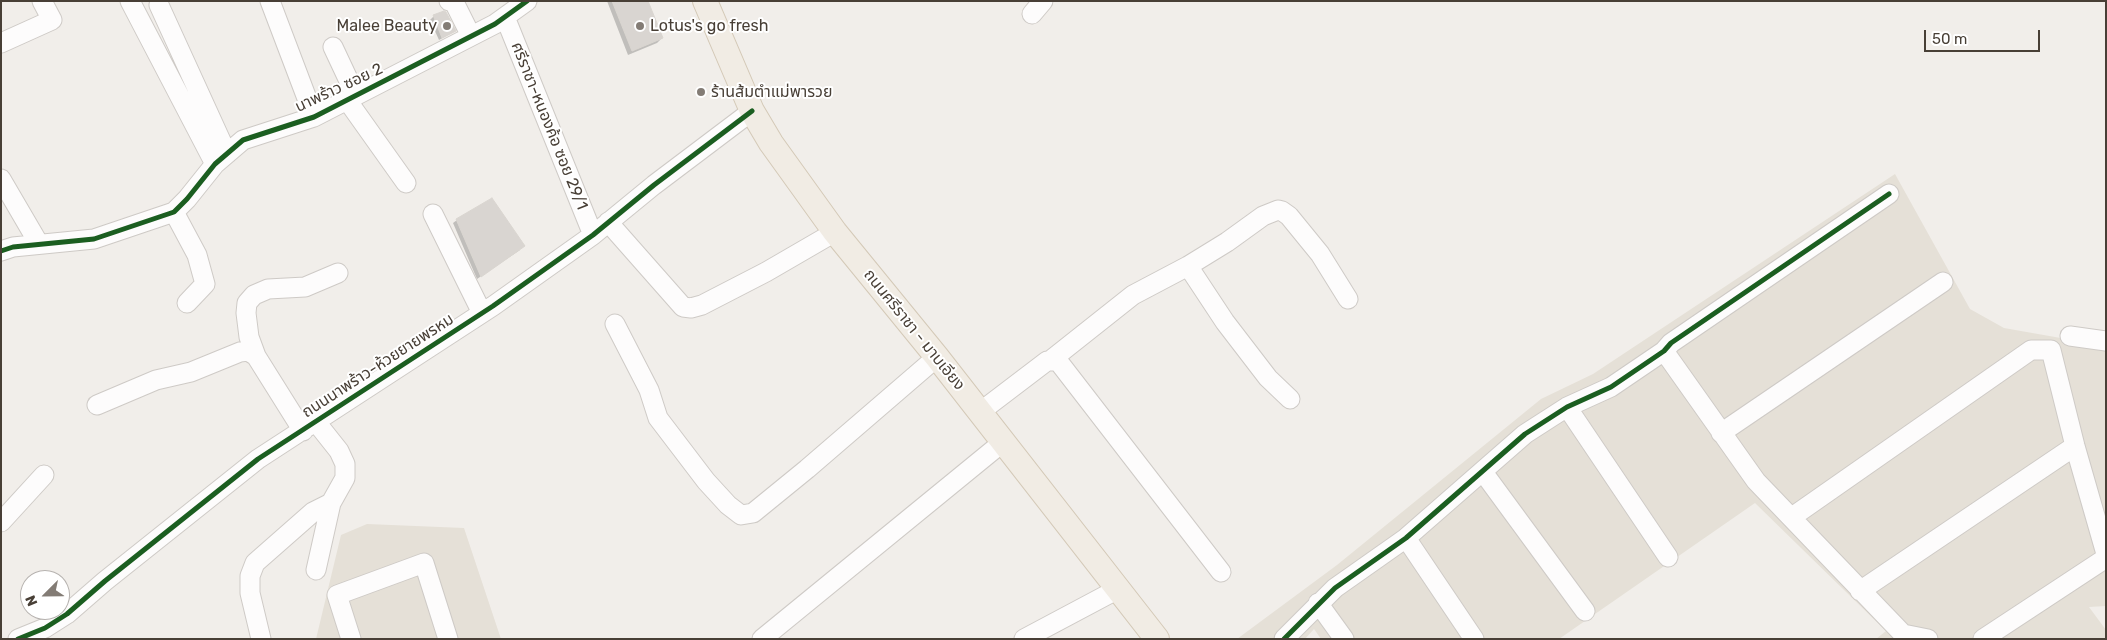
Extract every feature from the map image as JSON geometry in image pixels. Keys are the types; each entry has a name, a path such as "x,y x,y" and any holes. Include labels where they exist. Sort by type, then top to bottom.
{"main road":[{"name":"ถนนศรีราชา - มาบเอียง","path":"705,1 752,112 771,143 835,232 937,357 1157,639"}],"street":[{"path":"1,43 52,20 42,1"},
{"path":"130,1 221,159"},
{"path":"270,1 314,117"},
{"path":"449,1 454,2 471,36"},
{"name":"นาพร้าว ซอย 2","path":"1,251 12,247 94,239 174,212 221,159 243,140 314,117 506,17 527,1"},
{"path":"159,5 221,159"},
{"name":"ศรีราชา-หนองค้อ ซอย 29/1","path":"506,17 593,235"},
{"path":"333,47 352,98 406,183"},
{"name":"ถนนนาพร้าว-ห้วยยายพรหม","path":"18,639 44,628 68,614 105,580 258,458 482,313 593,235 752,112"},
{"path":"1,179 39,244"},
{"path":"1289,636 1318,603 1335,588 1406,538 1484,472 1525,434 1567,407 1611,387 1664,351 1671,343 1889,194"},
{"path":"980,412 1051,360 1133,295 1228,242 1263,216 1282,210 1290,216 1320,254 1348,300"},
{"path":"174,212 197,256 205,284 187,303"},
{"path":"433,214 482,313"},
{"path":"608,222 683,307 692,308 702,305 766,272 835,232"},
{"path":"1188,266 1225,322 1268,378 1290,399"},
{"path":"316,570 331,503 345,478 345,464 339,451 309,426 256,356 249,337 246,313 247,303 254,295 268,289 305,287 338,273"},
{"path":"1721,433 1943,282"},
{"path":"615,324 649,390 658,418 706,481 728,505 741,515 753,513 937,357"},
{"path":"2070,336 2106,341"},
{"path":"1792,517 2031,350 2051,350 2075,446 2106,554"},
{"path":"97,405 156,380 191,372 240,352 248,351 256,356"},
{"path":"1664,351 1756,482 1792,517 1900,637 1928,639"},
{"path":"1051,360 1058,361 1221,572"},
{"path":"1567,407 1668,557"},
{"path":"762,639 1003,442"},
{"path":"1860,591 2075,446"},
{"path":"1484,472 1585,611"},
{"path":"1,522 44,475"},
{"path":"260,639 259,624 250,593 250,576 255,563 313,512 331,503"},
{"path":"1406,538 1474,639"},
{"path":"1982,639 2106,558"},
{"path":"351,639 337,595 424,563 448,639"},
{"path":"1024,639 1118,589"},
{"path":"1318,603 1344,639"}],"shaded area":[{"path":"1895,174 1970,309 2004,328 2106,346 2106,606 2089,607 2106,630 2106,639 1876,639 1886,631 1755,503 1559,639 1321,639 1314,629 1305,639 1237,639 1337,565 1541,399 1593,374"},
{"path":"367,524 464,528 501,639 316,639 341,535"}],"building":[{"name":"Lotus's go fresh","path":"612,1 648,1 663,38 632,51"},
{"path":"444,11 456,31 442,38 433,15"},
{"path":"492,198 525,246 481,277 456,219"}],"cycle path":[{"path":"1,251 13,247 94,239 174,212 215,164 243,140 314,117 495,24 527,1"},
{"path":"18,639 45,628 67,614 105,581 258,459 493,306 593,235 654,185 752,111"},
{"path":"1284,639 1335,588 1406,538 1525,434 1567,407 1611,387 1664,351 1671,343 1889,194"}],"place":[{"name":"Malee Beauty","path":"447,26"},
{"name":"Lotus's go fresh","path":"640,26"},
{"name":"ร้านส้มตำแม่พารวย","path":"701,92"}]}
